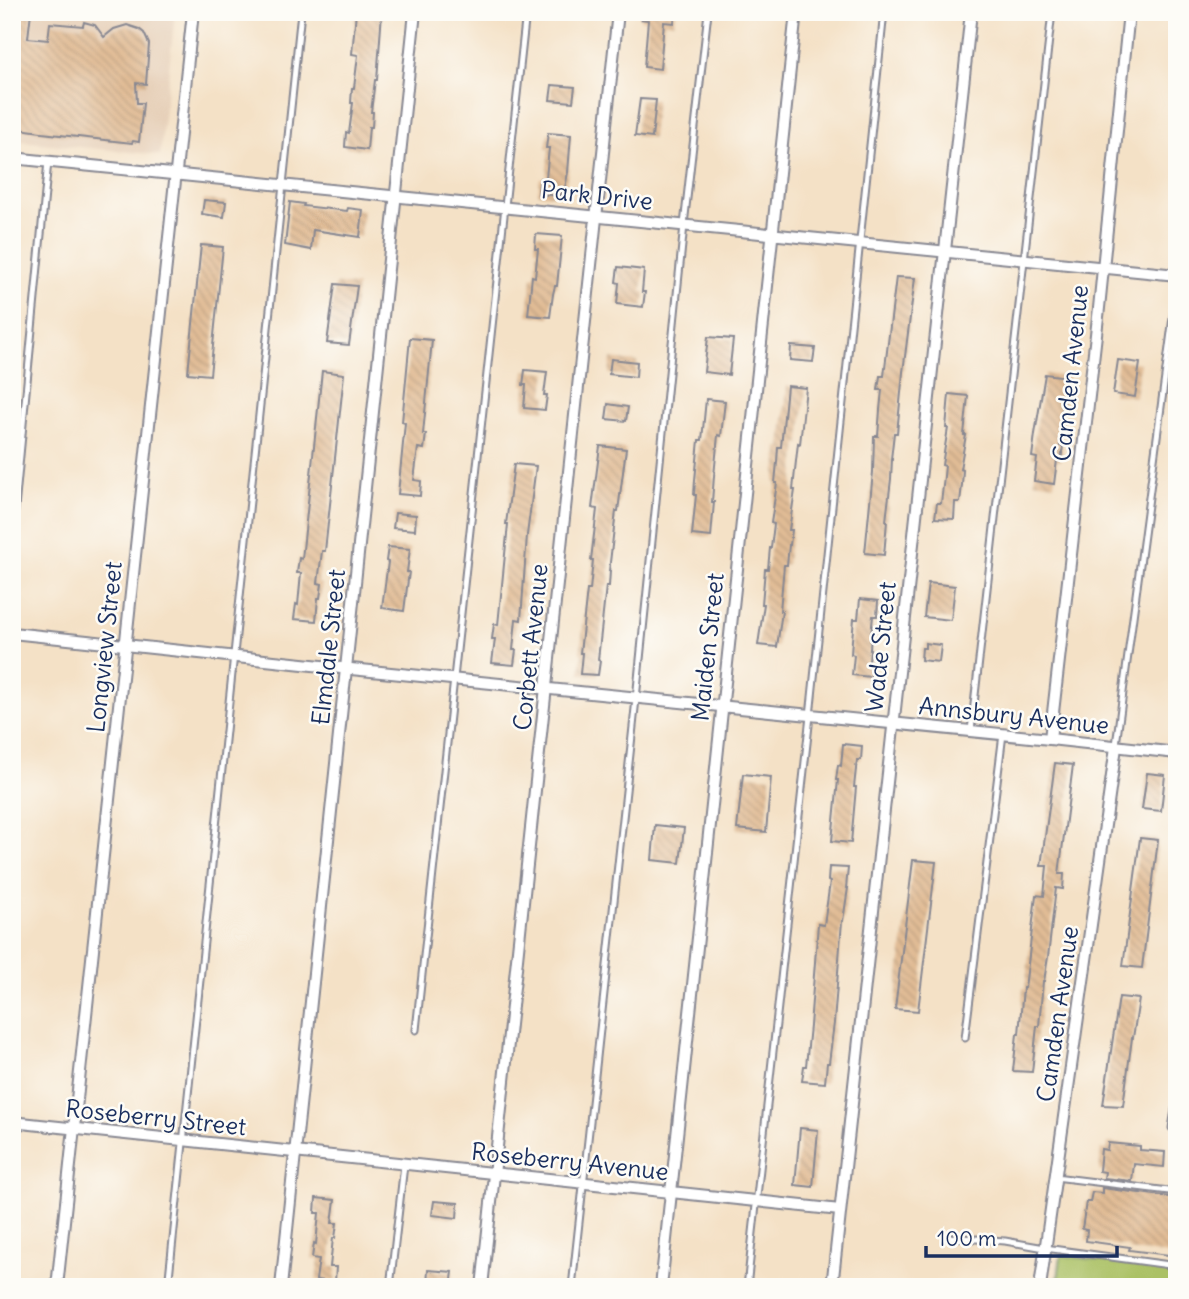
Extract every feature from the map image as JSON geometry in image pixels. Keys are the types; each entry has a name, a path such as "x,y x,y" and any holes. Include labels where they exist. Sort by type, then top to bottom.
{"street":[{"name":"Longview Street","path":"57,1287 192,12"},
{"name":"Elmdale Street","path":"281,1287 415,12"},
{"name":"Corbett Avenue","path":"482,1287 618,12"},
{"name":"Maiden Street","path":"661,1287 796,12"},
{"name":"Wade Street","path":"832,1287 971,12"},
{"name":"Camden Avenue","path":"1050,738 1129,12"},
{"name":"Park Drive","path":"12,158 1177,275"},
{"name":"Annsbury Avenue","path":"12,633 1177,753"},
{"name":"Camden Avenue","path":"1040,1287 1116,747"},
{"name":"Roseberry Street","path":"12,1122 295,1153"},
{"name":"Roseberry Avenue","path":"295,1153 840,1210"}],"lane":[{"path":"168,1287 301,12"},
{"path":"416,1030 526,12"},
{"path":"572,1287 708,12"},
{"path":"747,1287 884,12"},
{"path":"971,731 1052,12"},
{"path":"12,540 48,161"},
{"path":"1116,747 1177,287"},
{"path":"965,1038 1003,734"},
{"path":"1172,1128 1177,1098"},
{"path":"390,1287 404,1164"},
{"path":"1055,1177 1177,1192"},
{"path":"947,1237 1005,1241 1177,1266"}],"shaded area":[{"path":"12,12 175,12 160,155 12,140"}],"green space":[{"path":"1061,1255 1177,1271 1177,1287 1057,1287"}],"building":[{"path":"12,12 31,12 28,38 48,40 50,23 83,26 84,22 95,25 104,37 114,29 127,25 144,33 149,44 146,84 136,83 137,103 143,103 139,142 12,128"},
{"path":"356,12 382,12 377,80 371,112 372,127 369,127 367,150 345,147 358,55 352,54"},
{"path":"640,12 675,12 674,23 664,22 660,69 644,67 648,20 640,19"},
{"path":"552,85 575,87 573,102 550,100"},
{"path":"640,99 656,100 652,138 635,136"},
{"path":"548,133 571,135 568,172 561,196 538,194 540,178 546,178"},
{"path":"204,200 226,202 224,217 202,214"},
{"path":"290,202 347,211 348,208 363,210 360,237 313,230 311,250 285,245"},
{"path":"536,234 562,236 557,286 553,294 550,317 528,315 538,249 535,249"},
{"path":"201,245 223,247 210,375 188,373"},
{"path":"618,267 644,270 643,307 617,304"},
{"path":"896,277 915,278 897,433 894,433 891,459 884,555 865,553 874,436 878,436 882,390 878,390 880,376 884,376"},
{"path":"335,284 357,286 349,345 327,343"},
{"path":"708,337 733,339 729,375 704,372"},
{"path":"410,338 432,340 423,434 426,434 424,449 418,448 414,480 421,481 420,496 398,494"},
{"path":"791,346 815,348 813,362 790,360"},
{"path":"611,359 637,362 636,377 609,374"},
{"path":"1118,360 1140,363 1135,397 1113,394"},
{"path":"525,370 547,372 545,410 524,408"},
{"path":"322,371 344,374 325,551 322,551 318,583 322,584 316,621 294,619 296,604 298,605 301,573 297,573 299,558 302,559"},
{"path":"1045,374 1068,377 1060,422 1063,423 1060,446 1063,446 1061,461 1057,460 1054,484 1034,481 1037,458 1032,457"},
{"path":"787,386 806,388 789,530 792,530 787,565 784,565 777,647 758,645 764,604 765,569 768,569 774,524 771,523 777,483 778,447 781,447"},
{"path":"949,394 968,396 966,435 960,469 963,470 962,485 960,502 955,502 954,519 935,518 937,503 941,503 943,486 945,466 942,465 948,428"},
{"path":"706,399 725,401 721,436 718,435 711,537 692,535 699,440 702,440"},
{"path":"608,404 628,407 626,421 606,419"},
{"path":"600,446 626,449 616,511 609,586 606,586 598,675 580,674 580,653 593,560 597,509 592,508"},
{"path":"514,464 536,466 527,535 521,620 516,619 514,665 492,663 495,639 492,639 494,624 498,625"},
{"path":"395,513 416,515 415,530 393,528"},
{"path":"388,547 410,549 404,611 382,608"},
{"path":"928,583 955,586 951,620 924,617"},
{"path":"860,599 878,601 871,635 871,677 852,675 854,619 858,619"},
{"path":"925,643 941,645 939,662 921,660"},
{"path":"843,744 862,746 861,760 857,760 851,843 832,841 836,780 838,765 841,766"},
{"path":"1055,763 1073,765 1059,874 1064,874 1063,889 1056,888 1032,1072 1013,1071 1036,895 1044,896 1047,866 1041,866"},
{"path":"1147,773 1165,775 1161,811 1142,809"},
{"path":"743,774 771,777 766,832 737,829"},
{"path":"655,825 684,828 680,863 652,860"},
{"path":"1140,838 1158,840 1142,968 1123,966"},
{"path":"913,860 936,862 918,1011 895,1009"},
{"path":"829,867 848,868 848,888 825,1083 802,1081 806,1066 818,924 824,925 830,882"},
{"path":"1119,997 1139,999 1123,1106 1103,1105"},
{"path":"800,1128 818,1130 813,1187 795,1185"},
{"path":"1108,1143 1165,1152 1164,1167 1134,1164 1132,1181 1104,1178 1105,1172 1099,1171 1101,1149 1107,1150"},
{"path":"1102,1188 1177,1198 1177,1256 1086,1241 1087,1230 1082,1229 1086,1202 1090,1202 1092,1192 1102,1193"},
{"path":"316,1198 335,1200 332,1223 337,1223 330,1267 336,1267 335,1282 316,1280 319,1259 312,1258 319,1213 315,1213"},
{"path":"434,1201 458,1203 457,1218 432,1215"},
{"path":"428,1270 453,1272 451,1287 427,1284"}]}
